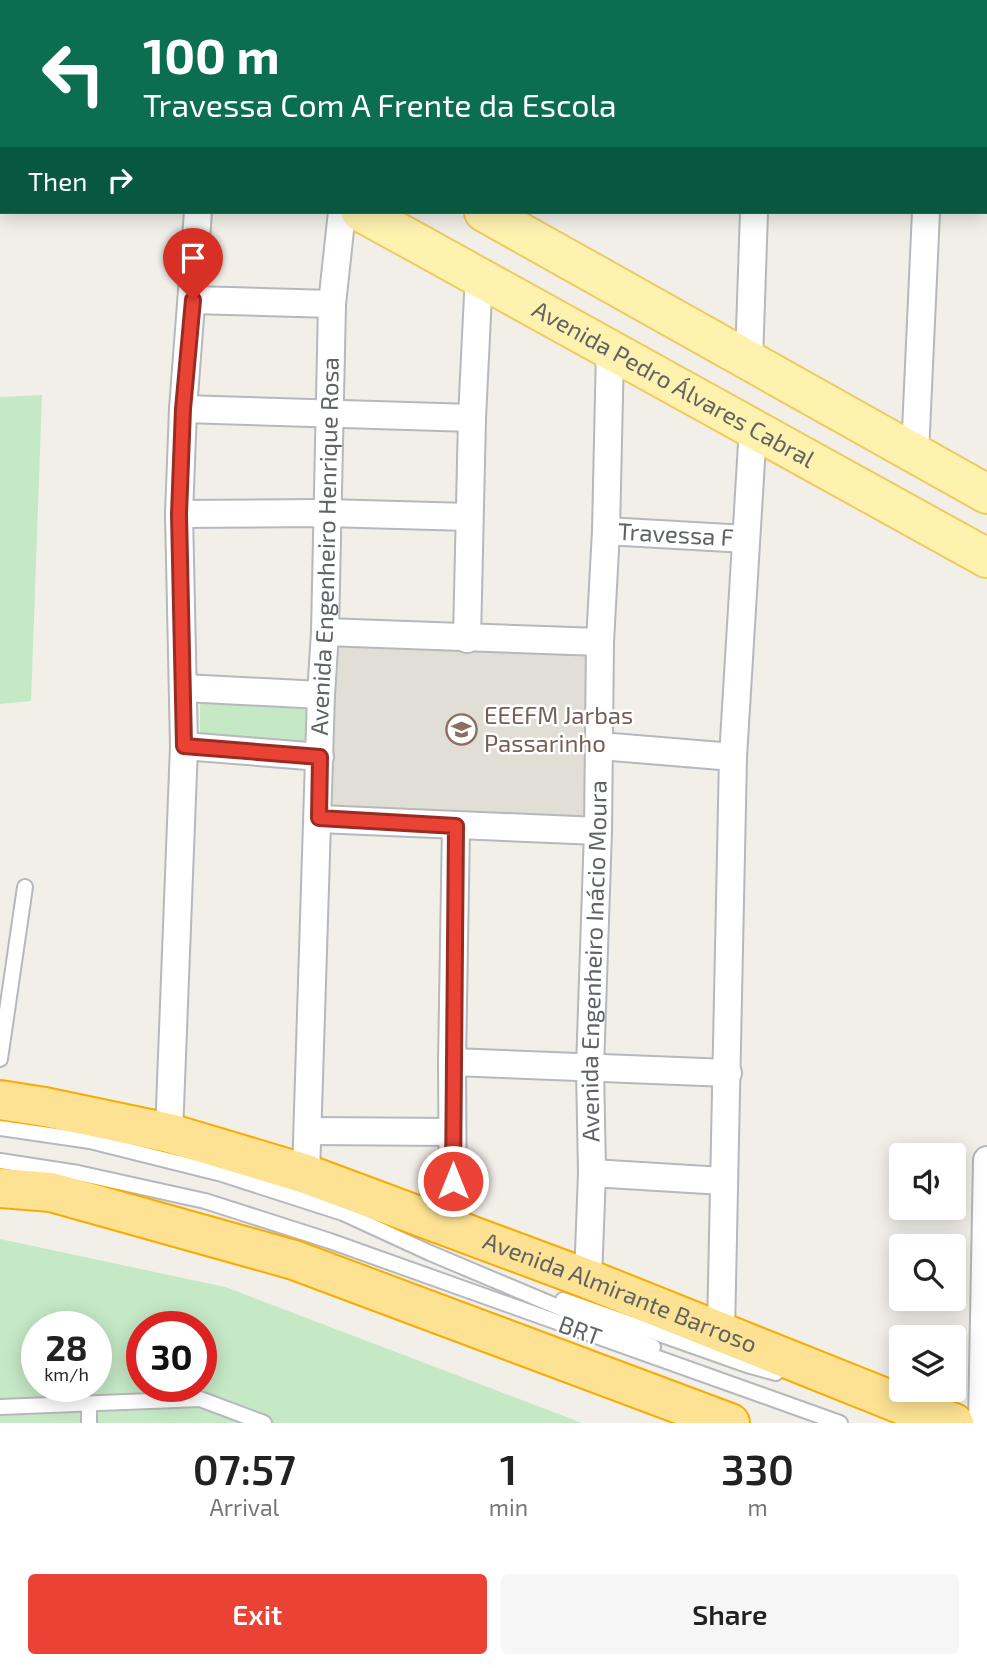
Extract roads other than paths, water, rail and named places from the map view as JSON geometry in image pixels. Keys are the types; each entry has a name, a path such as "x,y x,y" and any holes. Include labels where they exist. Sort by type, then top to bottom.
{"highway":[{"name":"Avenida Almirante Barroso","path":"0,1100 169,1133 306,1174 441,1241 588,1279 954,1423"},
{"path":"0,1188 51,1192 294,1260 727,1422"}],"main road":[{"name":"Avenida Pedro Álvares Cabral","path":"365,214 987,558"},
{"path":"488,214 987,494"}],"street":[{"path":"169,1133 184,746 179,514 183,409 198,214"},
{"name":"Avenida Engenheiro Henrique Rosa","path":"306,1174 321,695 326,632 332,304 342,214"},
{"path":"749,360 754,214"},
{"path":"915,453 926,214"},
{"path":"467,639 472,418 479,275"},
{"path":"193,300 332,304"},
{"name":"Avenida Engenheiro Inácio Moura","path":"588,1279 600,642 606,531 610,350"},
{"path":"183,409 472,418"},
{"path":"721,1332 733,757 753,428"},
{"path":"179,514 327,513 469,517"},
{"name":"Travessa F","path":"606,531 746,540"},
{"path":"326,632 600,642"},
{"path":"184,688 321,695"},
{"path":"184,746 320,757"},
{"path":"600,746 733,757"},
{"path":"319,818 598,831"},
{"path":"441,1241 452,1132 456,826"},
{"path":"452,1062 728,1073"},
{"path":"307,1131 452,1132"},
{"path":"982,1423 987,1160"},
{"path":"592,1173 723,1181"}],"lane":[{"path":"0,1059 24,887"},
{"name":"BRT","path":"0,1128 90,1141 222,1174 441,1241 734,1361 903,1405"},
{"name":"BRT","path":"0,1161 78,1173 205,1200 330,1241 786,1404"},
{"name":"BRT","path":"441,1241 786,1404"},
{"path":"0,1407 200,1399 264,1423"},
{"path":"89,1404 89,1423"},
{"path":"786,1404 840,1423"}],"place":[{"name":"EEEFM Jarbas Passarinho","path":"461,730"}]}
